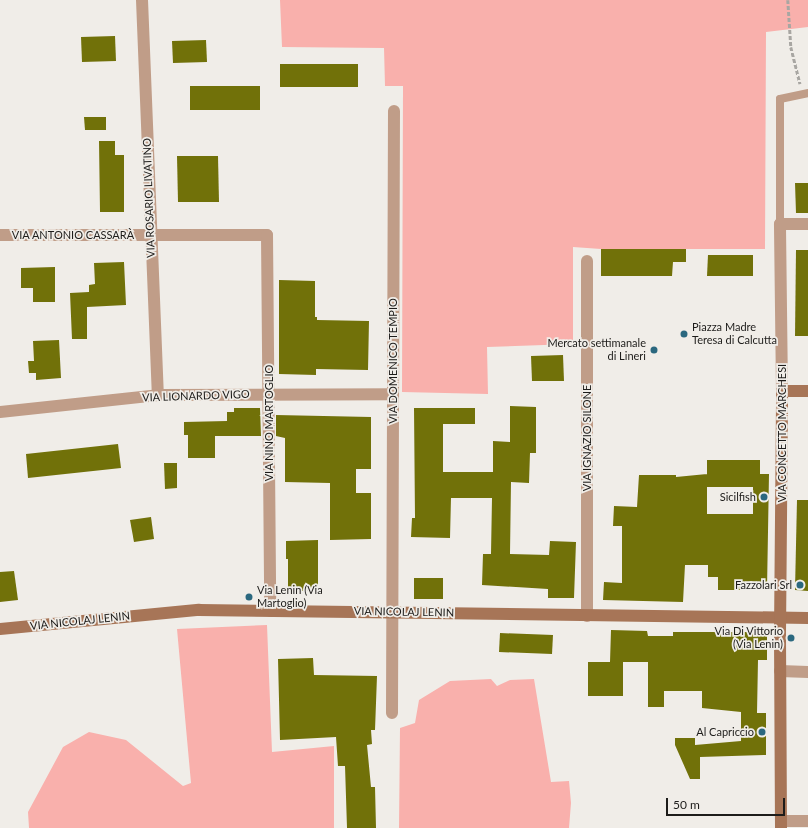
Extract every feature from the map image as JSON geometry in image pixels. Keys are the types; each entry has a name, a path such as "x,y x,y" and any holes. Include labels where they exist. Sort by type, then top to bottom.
{"main road":[{"path":"782,391 808,391"},
{"name":"VIA CONCETTO MARCHESI","path":"781,825 780,618 782,391"},
{"name":"VIA NICOLAJ LENIN","path":"0,629 199,610 392,611 587,616 808,618"}],"street":[{"name":"VIA ROSARIO LIVATINO","path":"142,0 158,395"},
{"name":"VIA DOMENICO TEMPIO","path":"392,713 394,111"},
{"path":"780,224 808,224"},
{"name":"VIA CONCETTO MARCHESI","path":"780,224 782,391"},
{"name":"VIA ANTONIO CASSARÀ","path":"0,235 151,234 267,236"},
{"name":"VIA NINO MARTOGLIO","path":"267,236 270,611"},
{"name":"VIA IGNAZIO SILONE","path":"587,261 587,616"},
{"name":"VIA LIONARDO VIGO","path":"0,412 158,395 393,394"},
{"path":"780,671 808,672"},
{"path":"781,825 808,821"}],"lane":[{"path":"780,224 780,99 805,94"}],"path":[{"path":"788,0 792,47 805,94"}],"shaded area":[{"path":"280,0 808,0 808,27 766,32 765,249 601,249 573,247 573,344 487,347 488,394 402,392 403,86 385,86 384,48 282,47"},
{"path":"267,625 272,752 334,746 334,828 29,828 28,812 63,747 89,732 126,740 183,786 191,783 177,629"},
{"path":"491,679 497,686 510,680 534,679 551,782 569,781 571,803 569,828 399,828 400,728 415,723 419,700 450,681"}],"building":[{"path":"115,36 116,61 82,62 81,37"},
{"path":"206,40 207,62 173,63 172,41"},
{"path":"280,64 358,64 358,87 280,87"},
{"path":"190,86 260,86 260,110 190,110"},
{"path":"84,117 106,117 106,130 85,130"},
{"path":"99,141 115,141 115,155 124,155 124,212 100,212"},
{"path":"177,156 218,156 219,202 178,202"},
{"path":"795,183 808,183 808,213 796,213"},
{"path":"601,249 686,249 686,262 673,262 672,276 601,276"},
{"path":"796,250 808,250 808,336 795,336"},
{"path":"708,255 753,255 753,276 707,276"},
{"path":"124,262 126,305 87,307 87,339 72,339 70,293 89,292 89,285 95,284 94,263"},
{"path":"55,267 55,302 33,302 33,288 21,288 21,268"},
{"path":"279,280 315,281 315,317 317,317 317,320 369,321 368,370 316,369 316,375 279,374"},
{"path":"59,340 61,378 36,380 36,373 29,373 28,361 34,361 33,341"},
{"path":"563,355 564,381 532,381 531,356"},
{"path":"510,406 536,407 536,453 530,453 529,483 511,482 510,554 549,555 550,541 576,542 574,598 548,598 548,589 482,585 483,554 491,554 492,498 451,498 450,538 411,537 412,518 415,518 414,408 475,408 475,424 443,424 443,472 493,472 493,441 510,442"},
{"path":"234,408 260,408 261,436 215,436 215,458 188,458 188,435 184,435 184,422 227,421 227,412 234,412"},
{"path":"276,415 371,417 371,469 356,469 356,493 371,493 371,539 330,540 330,483 285,482 285,438 276,436"},
{"path":"118,444 121,468 28,478 26,454"},
{"path":"707,460 760,460 760,474 769,474 767,590 718,590 718,577 708,577 708,565 685,565 683,602 603,600 604,582 622,583 622,526 613,526 614,506 637,507 639,475 676,475 676,477 707,474","holes":["707,487 753,487 753,514 707,514"]},
{"path":"164,463 177,463 177,488 165,489"},
{"path":"797,500 808,500 808,591 795,590"},
{"path":"151,517 154,539 134,542 130,520"},
{"path":"318,540 318,591 288,591 288,559 286,559 286,541"},
{"path":"14,571 18,600 0,602 0,572"},
{"path":"414,578 443,578 443,599 414,599"},
{"path":"611,630 647,631 648,636 673,636 673,632 767,632 767,660 758,660 757,713 766,713 766,755 700,757 700,779 690,779 675,745 675,738 695,738 695,745 741,741 741,712 702,708 702,691 664,691 664,707 648,707 648,662 623,662 623,696 588,696 588,662 610,662"},
{"path":"500,633 553,635 552,654 499,652"},
{"path":"313,658 314,675 377,676 375,730 371,730 372,744 367,745 371,787 375,787 376,828 347,828 345,766 338,766 336,737 280,740 278,659"}],"place":[{"name":"Piazza Madre Teresa di Calcutta","path":"684,334"},
{"name":"Mercato settimanale di Lineri","path":"654,350"},
{"name":"Sicilfish","path":"764,497"},
{"name":"Fazzolari Srl","path":"800,585"},
{"name":"Via Lenin (Via Martoglio)","path":"249,597"},
{"name":"Via Di Vittorio (Via Lenin)","path":"791,638"},
{"name":"Al Capriccio","path":"762,732"}]}
